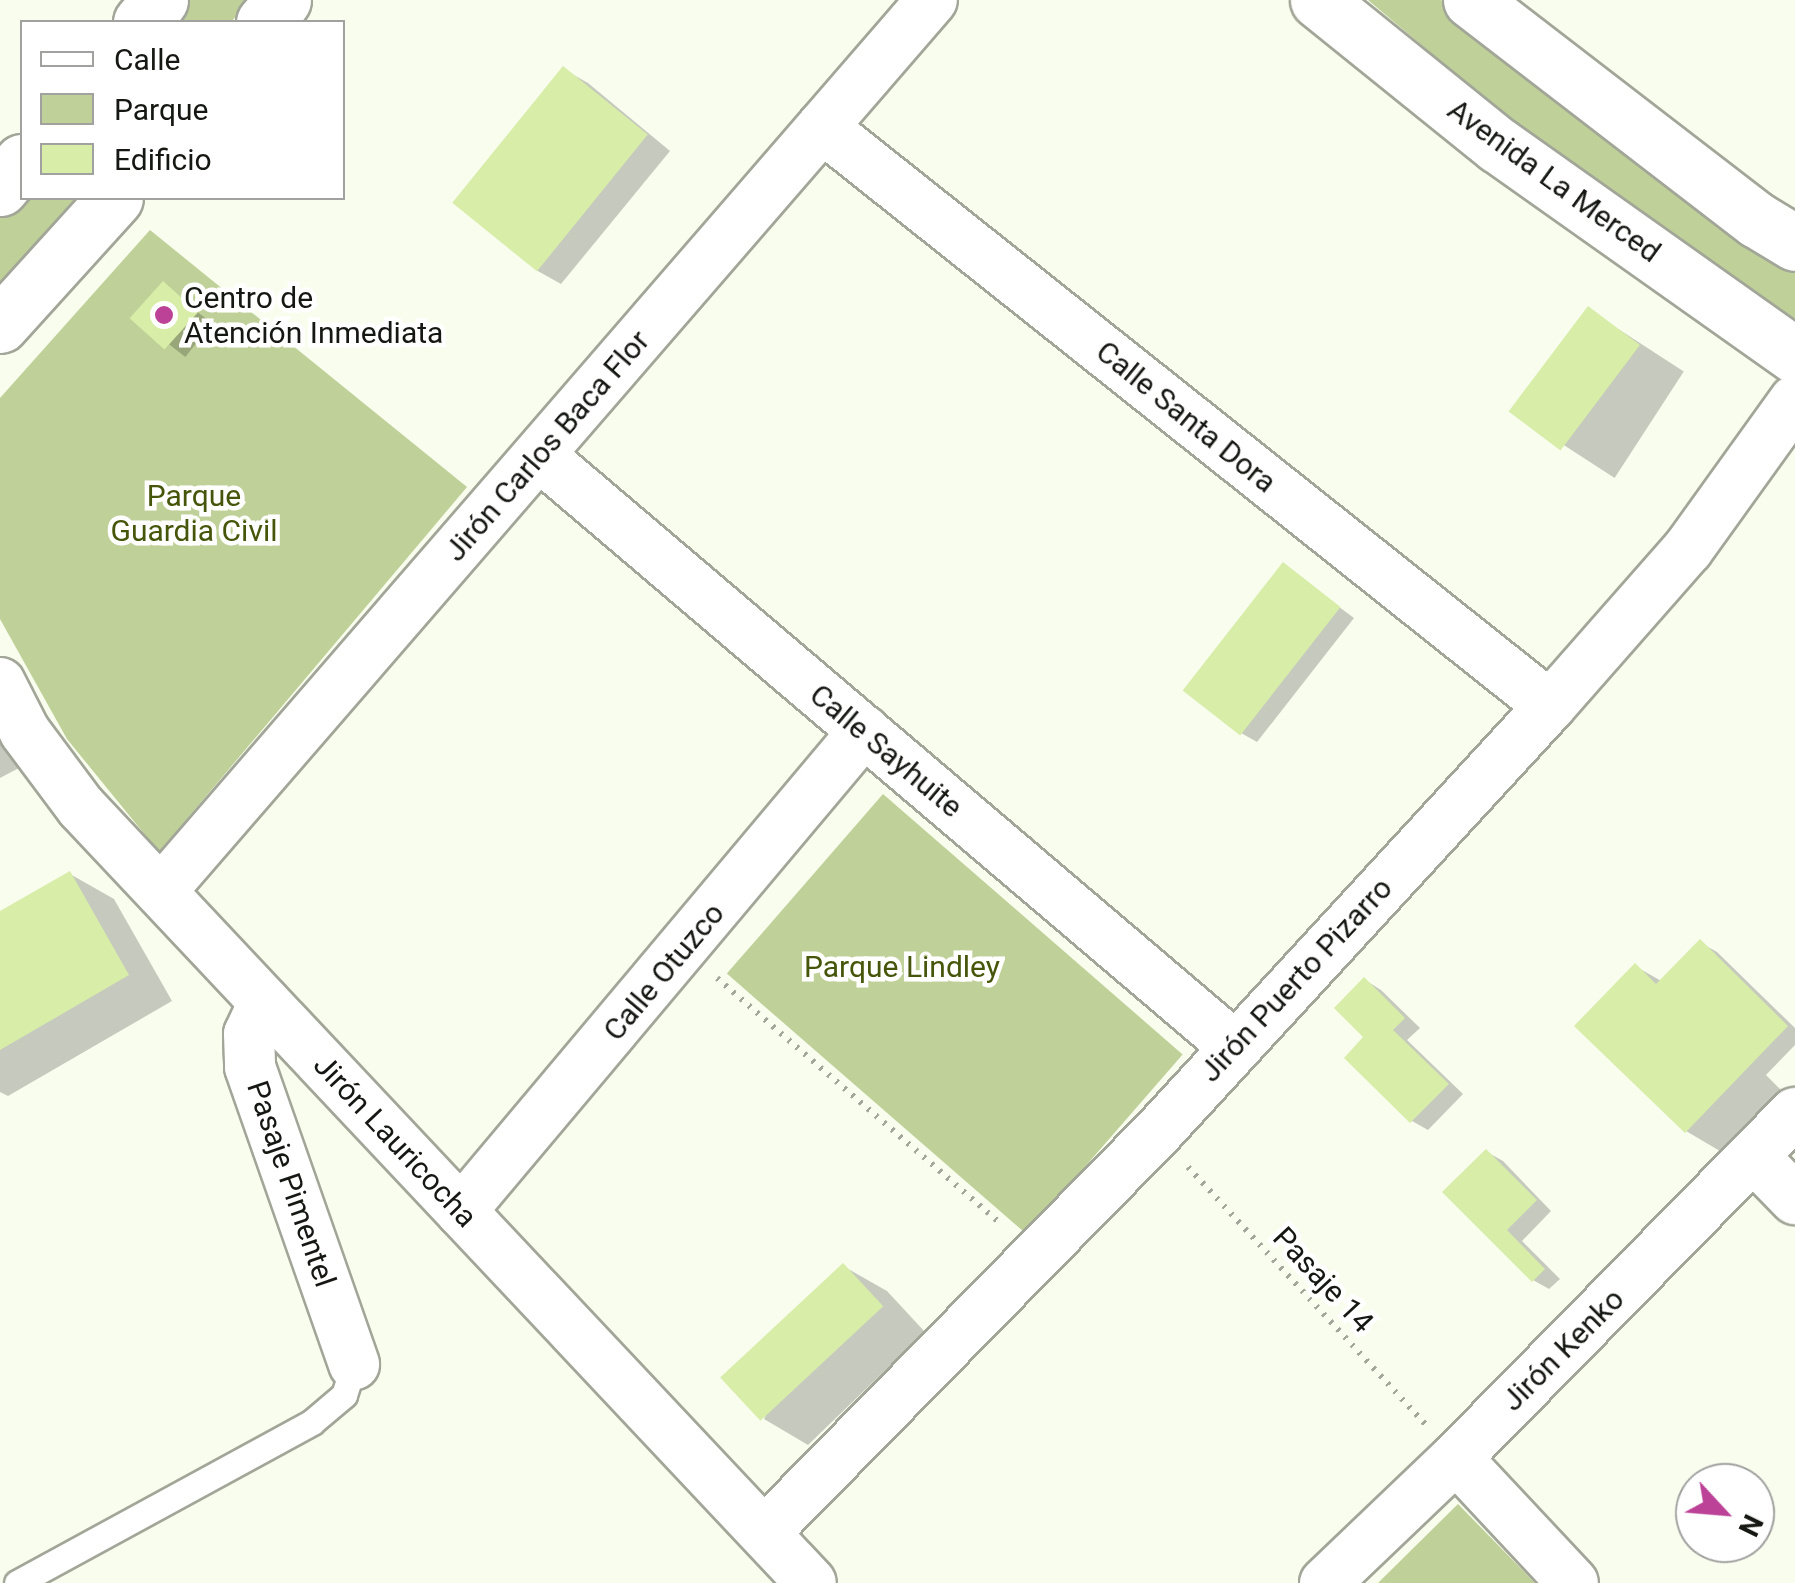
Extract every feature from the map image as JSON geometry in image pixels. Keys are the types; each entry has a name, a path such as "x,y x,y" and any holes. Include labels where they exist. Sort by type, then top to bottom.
{"main road":[{"path":"143,20 160,0"},
{"path":"266,20 283,0"},
{"name":"Avenida La Merced","path":"1318,0 1498,145 1795,355"},
{"path":"1471,0 1757,220 1795,243"},
{"path":"0,188 20,164"},
{"path":"0,325 112,200"}],"street":[{"name":"Jirón Carlos Baca Flor","path":"161,891 932,0"},
{"name":"Calle Santa Dora","path":"822,127 1550,706"},
{"name":"Jirón Puerto Pizarro","path":"765,1532 1157,1133 1550,706 1688,550 1795,400"},
{"name":"Calle Sayhuite","path":"539,455 1234,1046"},
{"name":"Jirón Lauricocha","path":"0,684 50,771 812,1583"},
{"name":"Calle Otuzco","path":"461,1211 864,731"},
{"name":"Pasaje Pimentel","path":"264,1002 249,1034 250,1067 354,1364"},
{"name":"Jirón Kenko","path":"1325,1583 1456,1458 1795,1113"},
{"path":"1754,1157 1795,1199"},
{"path":"1456,1458 1573,1583"}],"lane":[{"path":"17,1583 312,1422 344,1395 354,1364"}],"path":[{"path":"684,950 1037,1255"},
{"name":"Pasaje 14","path":"1157,1133 1456,1458"}],"green space":[{"path":"182,0 251,0 233,20 165,20"},
{"path":"1368,0 1441,0 1569,106 1795,266 1795,320 1620,212"},
{"path":"20,190 20,200 74,200 0,284 0,215"},
{"name":"Parque Guardia Civil","path":"150,230 467,487 159,852 67,739 0,619 0,398"},
{"name":"Parque Lindley","path":"883,794 1183,1054 1026,1234 727,974"},
{"path":"1458,1504 1535,1583 1378,1583"}],"building":[{"path":"563,66 648,135 537,271 452,203"},
{"name":"Centro de Atención Inmediata","path":"163,281 198,312 164,350 130,318"},
{"path":"1588,306 1640,345 1560,451 1509,411"},
{"path":"1283,562 1341,607 1240,735 1183,690"},
{"path":"70,871 129,975 0,1050 0,911"},
{"path":"1700,939 1788,1026 1685,1133 1574,1026 1635,963 1656,984"},
{"path":"1364,977 1405,1018 1393,1030 1449,1084 1410,1123 1344,1058 1363,1037 1334,1008"},
{"path":"1486,1149 1537,1200 1507,1230 1545,1269 1532,1282 1442,1192"},
{"path":"843,1263 883,1306 760,1421 720,1378"}],"place":[{"name":"Centro de Atención Inmediata","path":"164,315"}]}
